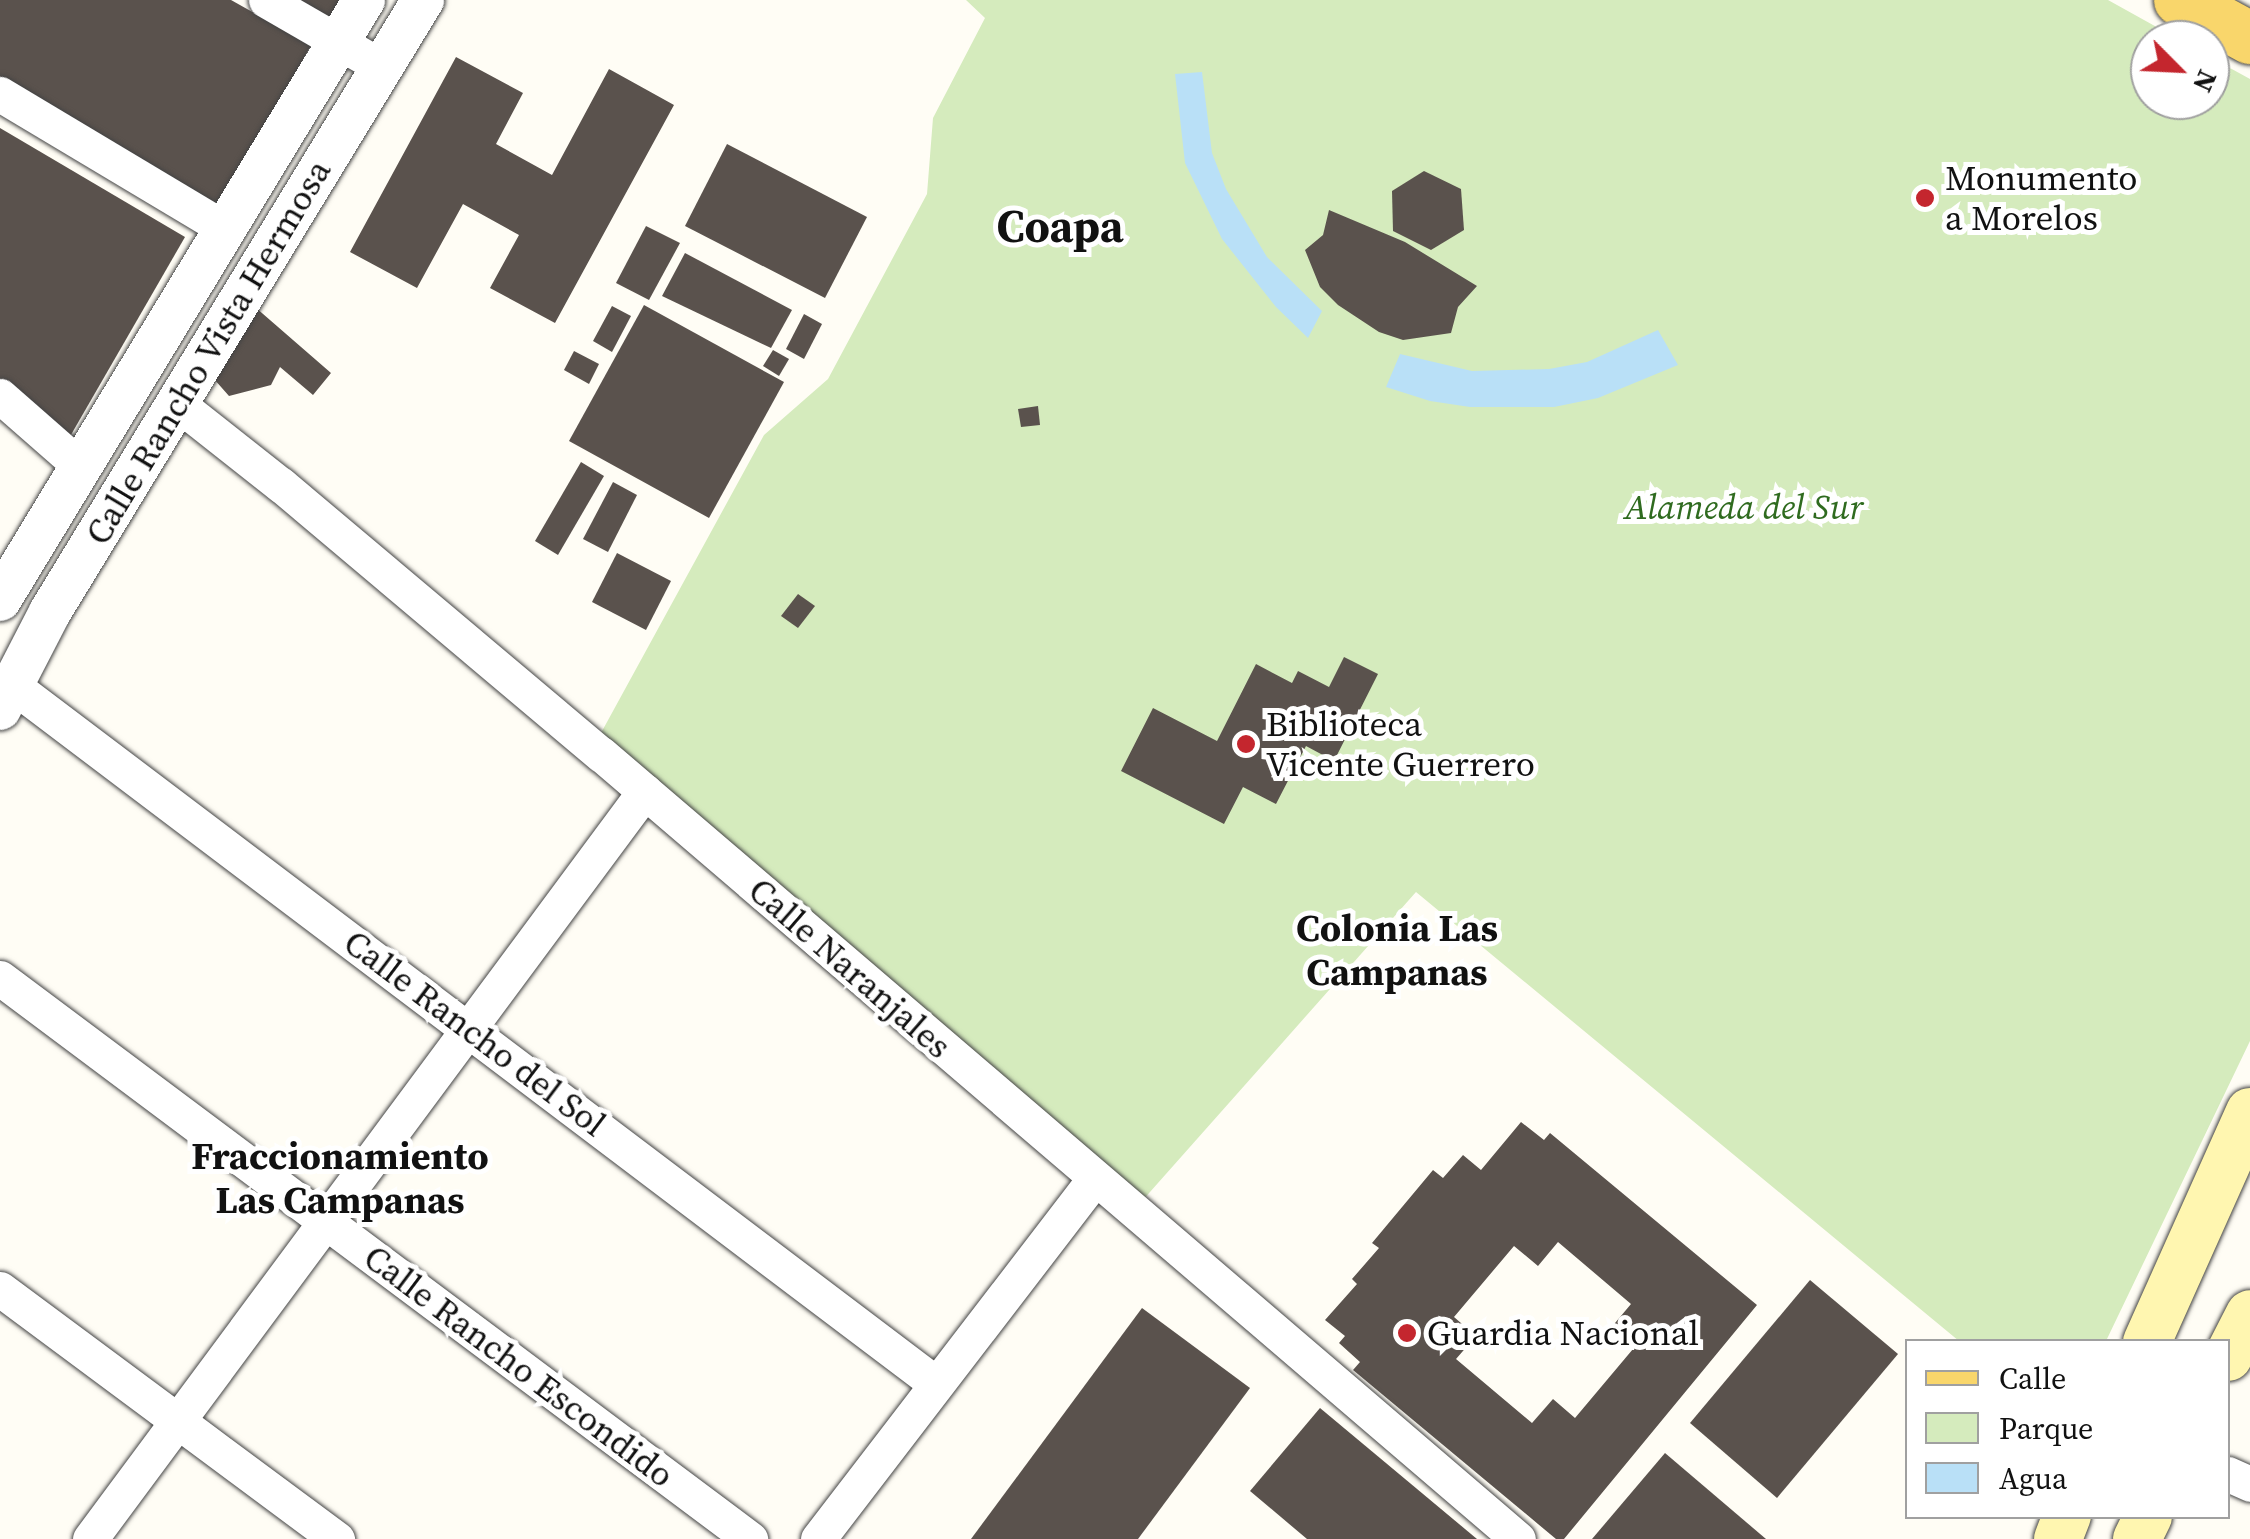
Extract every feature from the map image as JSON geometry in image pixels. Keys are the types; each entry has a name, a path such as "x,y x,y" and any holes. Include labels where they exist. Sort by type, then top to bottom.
{"main road":[{"path":"2180,0 2250,38"},
{"path":"2148,1339 2250,1112"},
{"path":"2230,1353 2250,1314"}],"street":[{"path":"266,0 382,66"},
{"name":"Calle Rancho Vista Hermosa","path":"4,583 227,230 364,0"},
{"name":"Calle Rancho Vista Hermosa","path":"6,697 50,612 423,0"},
{"path":"0,94 227,230"},
{"path":"0,396 80,466"},
{"name":"Calle Naranjales","path":"177,403 281,484 645,792 1518,1539"},
{"name":"Calle Rancho del Sol","path":"6,697 470,1028 935,1383"},
{"path":"90,1539 645,792"},
{"name":"Calle Rancho Escondido","path":"0,978 750,1539"},
{"path":"818,1539 1095,1178"},
{"path":"0,1289 337,1539"}],"green space":[{"name":"Alameda del Sur","path":"966,0 2108,0 2144,20 2130,20 2130,120 2230,120 2230,68 2250,79 2250,1041 2107,1339 1957,1339 1416,892 1142,1201 601,733 764,435 828,379 927,194 933,118 985,18"}],"water":[{"path":"1202,72 1212,153 1226,189 1267,257 1322,311 1308,338 1276,307 1222,239 1185,163 1175,74"},
{"path":"1658,330 1678,365 1598,398 1554,407 1470,407 1430,401 1386,387 1400,354 1472,371 1549,369 1587,362"}],"building":[{"path":"0,0 231,0 311,45 220,214 0,84"},
{"path":"282,0 344,0 329,26"},
{"path":"456,57 523,93 496,144 552,175 609,69 674,105 555,323 490,288 519,235 463,204 417,288 350,252"},
{"path":"0,128 185,237 68,440 0,383"},
{"path":"727,144 867,217 825,298 685,226"},
{"path":"1424,171 1461,189 1464,230 1431,250 1393,231 1392,191"},
{"path":"1329,210 1405,242 1477,286 1458,307 1451,333 1403,340 1379,332 1338,305 1320,287 1305,250 1323,235"},
{"path":"646,226 680,243 649,300 616,283"},
{"path":"685,253 792,310 771,348 662,296"},
{"path":"644,305 784,382 709,518 569,441"},
{"path":"612,306 631,316 612,352 593,341"},
{"path":"255,307 331,373 313,395 280,367 271,385 229,396 214,379"},
{"path":"804,314 822,324 804,359 786,349"},
{"path":"773,350 789,359 779,376 763,366"},
{"path":"574,351 599,364 589,384 564,370"},
{"path":"1038,406 1040,425 1021,427 1018,409"},
{"path":"581,462 604,476 558,555 535,541"},
{"path":"613,482 637,495 608,552 583,539"},
{"path":"617,553 671,581 646,630 592,602"},
{"path":"798,594 815,606 798,628 781,616"},
{"name":"Biblioteca Vicente Guerrero","path":"1344,657 1378,674 1334,761 1306,746 1276,804 1243,787 1224,824 1121,771 1153,708 1217,741 1256,664 1292,683 1298,671 1329,687"},
{"name":"Guardia Nacional","path":"1521,1122 1544,1140 1550,1133 1757,1305 1564,1539 1556,1539 1353,1370 1360,1362 1339,1343 1345,1336 1325,1320 1357,1284 1352,1279 1379,1248 1372,1243 1433,1170 1443,1178 1463,1155 1481,1170","holes":["1558,1242 1631,1304 1610,1329 1633,1349 1575,1418 1553,1399 1532,1423 1456,1359 1476,1336 1454,1317 1514,1246 1538,1266"]},
{"path":"1810,1280 1898,1354 1777,1498 1690,1423"},
{"path":"1142,1308 1250,1388 1138,1539 971,1539"},
{"path":"1320,1408 1477,1539 1307,1539 1250,1491"},
{"path":"1665,1453 1766,1539 1592,1539"}],"place":[{"name":"Monumento a Morelos","path":"1925,198"},
{"name":"Biblioteca Vicente Guerrero","path":"1246,744"},
{"name":"Guardia Nacional","path":"1407,1333"}],"district":[{"name":"Coapa","path":"1060,227"},
{"name":"Colonia Las Campanas","path":"1397,951"},
{"name":"Fraccionamiento Las Campanas","path":"340,1179"}]}
